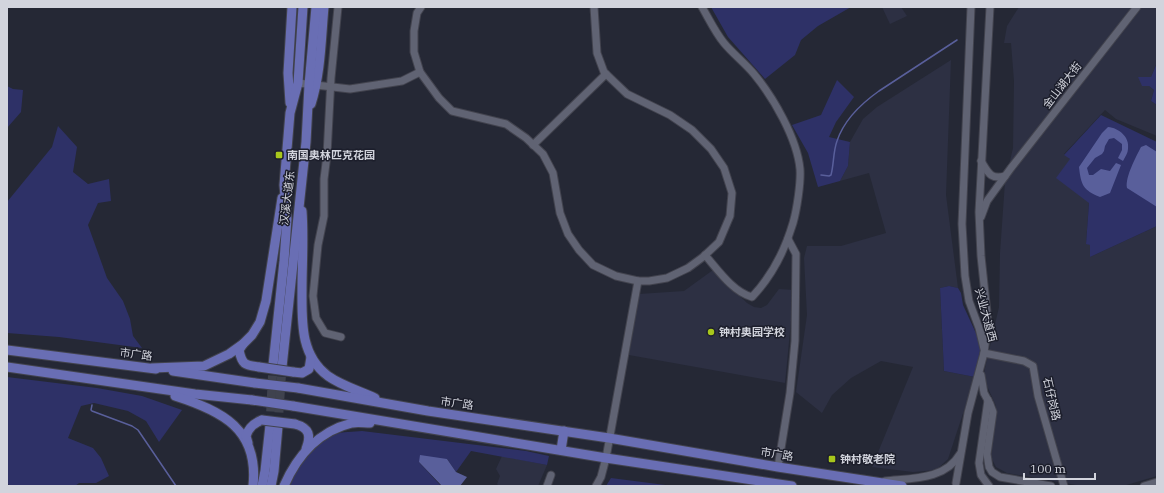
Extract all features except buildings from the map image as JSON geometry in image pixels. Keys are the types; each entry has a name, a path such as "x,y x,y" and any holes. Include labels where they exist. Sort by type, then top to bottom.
{"main road":[{"path":"290,113 288,73 292,7"},
{"name":"汉溪大道东","path":"303,7 298,83 290,113 284,185 286,194 287,219 277,366 313,85"},
{"path":"313,85 313,37 316,7"},
{"path":"313,85 324,7"},
{"path":"302,36 313,37"},
{"path":"284,185 266,301 256,330 238,350 244,364 249,366 302,373 309,369 311,357"},
{"path":"300,191 304,228 301,323 304,338 311,357 328,376 340,383 391,405"},
{"path":"152,368 204,366 229,354 243,344"},
{"name":"市广路","path":"7,350 298,388 391,405 609,438 778,467 902,486"},
{"path":"7,367 195,394 293,406 606,458 792,486"},
{"path":"145,386 198,403 211,409 236,426 248,445"},
{"path":"306,449 334,429 353,423 396,423"},
{"path":"262,486 270,424"},
{"path":"270,424 274,471 271,486"},
{"path":"253,486 253,466 246,436 247,432 252,426 295,424 302,426 307,431 309,442 284,486"},
{"path":"561,450 564,431"}],"street":[{"path":"338,7 324,179 324,216 318,244 313,296 316,318 325,333 341,337"},
{"path":"421,7 414,31 414,52 420,72 439,98 452,110 506,124 533,144 543,154 553,173 560,213 568,234 579,250 593,265 616,276 638,280 649,281 666,278 688,268 705,256 719,242 730,216 732,194 724,168 711,149 692,130 670,115 627,94 604,72 597,53 594,7"},
{"path":"702,7 724,43 754,74 776,105 795,144 800,169 796,211 788,239 774,269 752,297 744,295 732,285 705,256"},
{"name":"兴业大道西","path":"971,7 962,224 964,264 969,301 979,328 984,353"},
{"name":"兴业大道西","path":"984,353 988,322 981,256 980,229 990,7"},
{"name":"金山湖大街","path":"980,229 981,217 987,201 1137,7"},
{"path":"298,83 350,89 402,81 420,72"},
{"path":"533,144 606,74"},
{"path":"982,161 991,175 995,177 1005,176"},
{"path":"778,467 790,393 795,341 796,254 788,239"},
{"path":"596,486 601,477 606,458 638,280"},
{"path":"956,483 968,413 984,353"},
{"name":"石仔岗路","path":"984,353 1024,361 1033,366 1038,396 1064,486"},
{"path":"981,368 984,393 993,412 987,454 989,467 992,472 1000,477 1051,486"},
{"path":"988,400 979,463 981,475 989,486"},
{"path":"877,482 930,476 952,466 963,449"},
{"path":"546,486 551,476"},
{"path":"1144,486 1157,482"}],"shaded area":[{"path":"711,7 851,7 818,26 801,40 795,55 765,79 728,37"},
{"path":"882,7 901,7 907,16 890,24"},
{"path":"1019,7 1157,7 1157,63 1151,77 1138,77 1154,90 1151,101 1157,105 1157,136 1116,119 1105,110 1064,154 1070,159 1089,203 1086,243 1090,245 1090,257 1157,226 1157,476 1123,486 1082,486 1007,473 996,467 991,457 996,406 983,377 999,307 1000,253 1005,182 1013,148 1014,81 1011,43 1004,43 1007,26"},
{"path":"951,60 946,195 958,288 949,286 940,288 944,371 975,377 948,459 936,470 913,472 872,467 913,367 881,361 851,378 832,395 822,413 796,392 807,315 804,258 807,246 841,246 886,233 869,173 840,181 848,166 850,142 863,119 877,107"},
{"path":"1157,63 1157,105 1151,101 1154,90 1149,86 1142,86 1138,77 1151,77"},
{"path":"837,80 854,97 836,122 829,137 850,142 848,166 840,181 818,187 808,153 792,125 821,115"},
{"path":"7,86 13,89 23,90 21,112 7,128"},
{"path":"1101,115 1157,142 1157,226 1090,257 1090,245 1086,244 1089,203 1056,178 1070,159 1064,155"},
{"path":"58,126 77,147 73,172 88,184 109,179 111,201 98,203 88,225 107,278 123,301 130,319 133,336 142,348 59,337 7,333 7,202 52,147"},
{"name":"钟村奥园学校","path":"713,270 747,303 754,307 761,308 767,305 779,289 794,290 785,383 629,355 639,294 684,291"},
{"path":"949,286 958,288 961,293 963,305 980,342 981,355 975,377 944,371 940,288"},
{"path":"7,377 97,388 142,396 182,410 159,442 146,421 128,411 94,403 81,406 68,438 93,448 101,458 109,476 96,483 79,483 75,486 10,486 7,483"},
{"path":"362,431 526,451 549,456 547,465 471,451 456,472 447,459 419,462 441,486 290,486 297,470 312,449 326,439 337,434"},
{"path":"502,456 547,465 538,486 499,486 497,484 500,476 496,469"},
{"path":"611,478 673,486 606,486"}],"water":[{"path":"1108,127 1116,129 1123,134 1127,141 1128,150 1123,161 1118,158 1122,150 1122,144 1114,138 1109,139 1102,154 1095,158 1087,168 1089,175 1093,175 1101,169 1110,171 1116,163 1121,165 1110,193 1100,197 1086,189 1082,183 1079,167 1102,133"},
{"path":"1146,145 1157,152 1157,207 1127,188 1129,173 1134,161 1141,147"},
{"path":"420,455 447,459 456,472 467,477 460,486 441,485 419,462"}],"waterway":[{"path":"821,175 831,175 834,154 840,133 849,119 866,101 957,40"},
{"path":"92,405 92,411 132,426 138,430 176,486"}],"tunnel":[{"path":"270,425 273,365"},
{"path":"278,426 282,367"}],"place":[{"name":"南国奥林匹克花园","path":"279,155"},
{"name":"钟村奥园学校","path":"711,332"},
{"name":"钟村敬老院","path":"832,459"}]}
